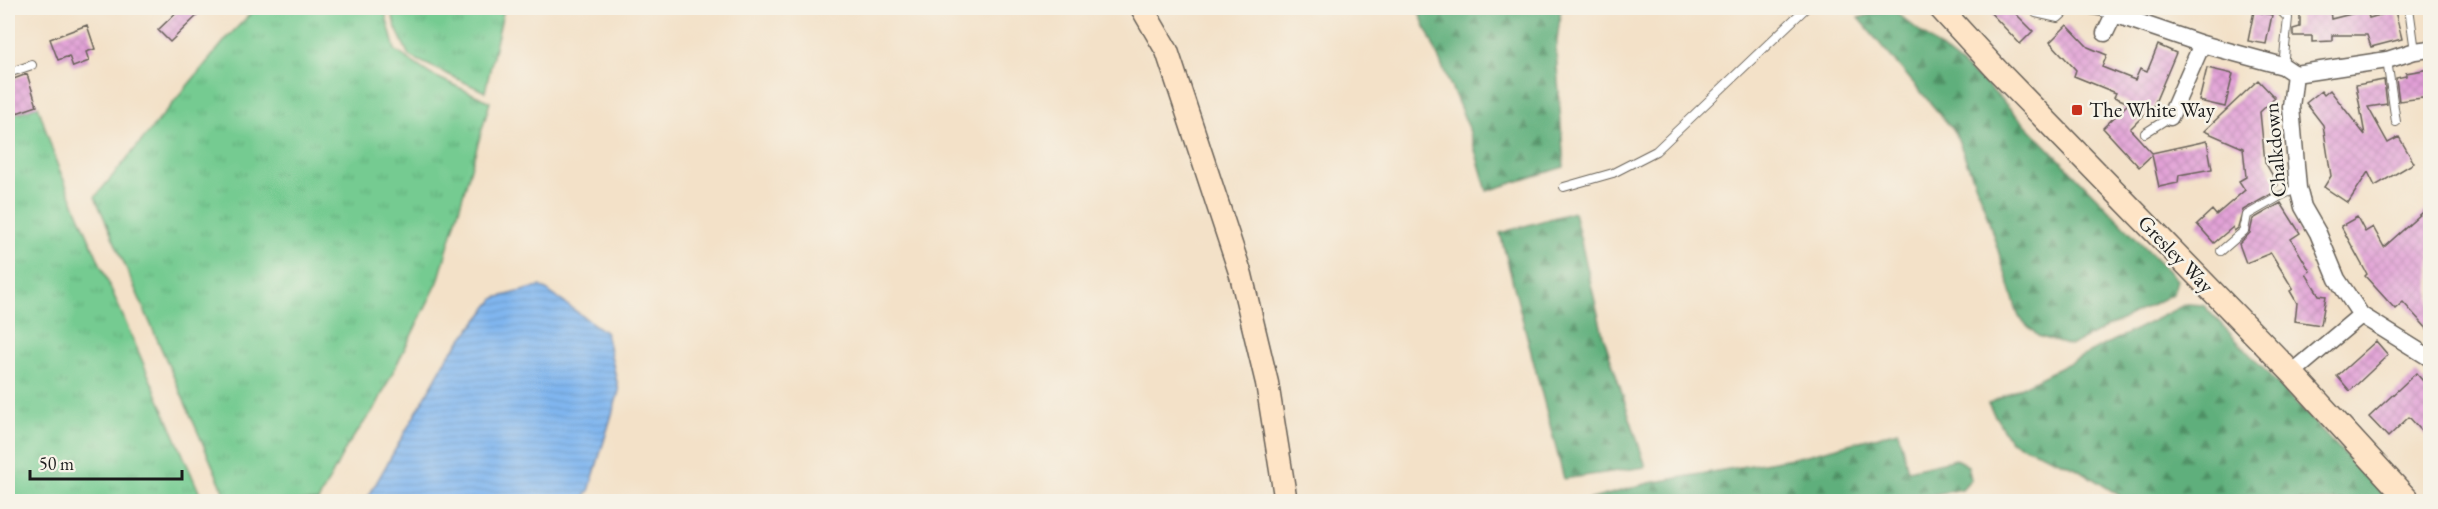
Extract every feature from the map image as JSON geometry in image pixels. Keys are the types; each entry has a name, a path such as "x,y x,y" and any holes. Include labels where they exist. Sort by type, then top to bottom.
{"street":[{"path":"1142,8 1167,51 1241,274 1267,383 1286,501"},
{"name":"Gresley Way","path":"1940,8 1997,70 2292,373 2410,501"},
{"path":"2105,33 2115,11"},
{"name":"Chalkdown","path":"2115,11 2202,44 2289,70 2387,60 2422,50"},
{"path":"2177,115 2202,44"},
{"name":"Chalkdown","path":"2289,70 2298,188 2303,207 2318,233 2337,279 2361,315 2430,358"},
{"path":"2292,373 2361,315"}],"lane":[{"path":"1564,187 1613,173 1656,151 1806,8"},
{"path":"2036,13 2058,18 2069,8"},
{"path":"2079,8 2115,11"},
{"path":"2278,8 2288,18 2289,70"},
{"path":"2409,8 2422,50"},
{"path":"2387,60 2396,122"},
{"path":"8,73 32,65"},
{"path":"2145,133 2177,115"},
{"path":"2221,251 2244,231 2247,215 2298,188"}],"green space":[{"path":"256,8 384,8 395,50 430,74 490,102 438,282 376,406 347,446 318,501 228,501 95,197 227,38"},
{"path":"390,8 504,8 485,92 409,56"},
{"path":"1417,8 1561,8 1556,50 1564,167 1487,191 1468,126"},
{"path":"1892,9 1988,86 2177,280 2173,294 2070,346 2038,336 2019,317 1984,206 1955,132 1858,18"},
{"path":"38,106 57,164 203,501 8,501 8,116"},
{"path":"1574,212 1603,335 1646,467 1564,479 1500,233"},
{"path":"2186,304 2203,305 2389,501 2128,501 2076,468 2010,441 1988,404"},
{"path":"1898,431 1908,470 1956,459 1968,466 1971,479 1962,489 1900,501 1585,501 1649,483 1803,456"}],"water":[{"path":"541,286 606,333 619,391 589,491 581,501 366,501 449,355 495,298"}],"building":[{"path":"181,8 205,8 170,42 158,30"},
{"path":"1986,8 2010,8 2033,31 2020,44"},
{"path":"2330,10 2331,19 2367,10 2369,18 2395,11 2402,39 2371,47 2367,35 2332,35 2332,41 2312,42 2312,36 2293,36 2293,29 2300,27 2300,11"},
{"path":"2254,11 2272,15 2266,44 2248,41"},
{"path":"87,25 95,49 86,52 89,61 73,67 69,56 58,60 50,39"},
{"path":"2067,25 2088,47 2107,55 2102,67 2135,80 2140,69 2147,72 2158,45 2176,53 2151,112 2148,111 2130,129 2152,153 2207,141 2212,169 2179,175 2178,183 2159,187 2152,155 2139,167 2103,128 2129,103 2114,97 2116,93 2074,76 2076,70 2050,42"},
{"path":"2207,68 2233,74 2225,107 2199,101"},
{"path":"2430,69 2430,97 2399,101 2396,78 2406,76 2406,73"},
{"path":"27,74 37,106 8,116 8,81"},
{"path":"2258,80 2275,98 2260,112 2265,162 2278,185 2273,188 2275,192 2243,210 2238,228 2234,231 2233,227 2214,243 2197,224 2212,210 2216,215 2245,190 2239,181 2246,177 2243,148 2204,131"},
{"path":"2384,80 2387,104 2368,107 2388,143 2399,137 2414,163 2375,186 2368,172 2348,203 2324,187 2331,176 2323,125 2306,103 2321,91 2324,95 2330,90 2365,135 2356,85"},
{"path":"2281,203 2300,233 2291,239 2310,271 2306,274 2319,295 2326,296 2321,325 2295,321 2297,303 2290,291 2293,289 2271,253 2246,263 2239,244 2250,233 2253,219"},
{"path":"2430,206 2430,332 2403,302 2395,309 2365,276 2367,274 2341,226 2357,217 2365,232 2373,227 2384,247"},
{"path":"2376,341 2388,355 2350,391 2337,376"},
{"path":"2416,373 2430,389 2430,440 2409,417 2388,437 2369,417"}],"place":[{"name":"The White Way","path":"2077,110"}]}
